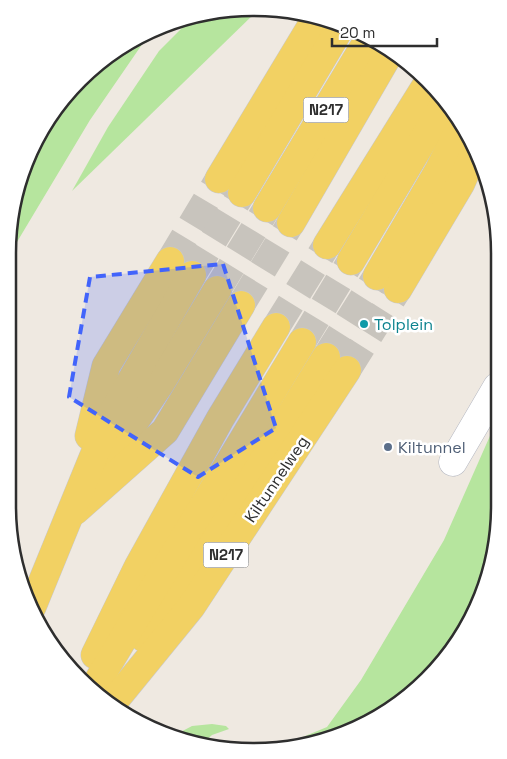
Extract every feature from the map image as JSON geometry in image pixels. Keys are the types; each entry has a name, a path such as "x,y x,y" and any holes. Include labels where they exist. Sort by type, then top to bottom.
{"main road":[{"path":"219,179 313,24"},
{"name":"N217","path":"242,193 338,32"},
{"name":"N217","path":"267,208 365,45"},
{"name":"N217","path":"291,223 387,57"},
{"path":"327,245 424,89"},
{"path":"351,261 442,109"},
{"path":"458,133 387,282 461,183 471,160"},
{"path":"35,599 108,421 181,268"},
{"path":"71,515 160,384 217,290"},
{"path":"71,515 164,432 241,305"},
{"path":"86,673 138,567 220,419 276,327"},
{"name":"N217","path":"97,684 302,342"},
{"name":"Kiltunnelweg","path":"106,692 337,364 191,607 116,699"}],"street":[{"path":"453,462 491,397"}],"highlighted area":[{"path":"223,264 276,428 198,477 69,397 90,277"}],"green space":[{"path":"252,16 72,191 108,127 159,51 183,27 223,18"},
{"path":"142,45 90,120 17,242 18,223 24,192 34,163 56,122 75,97 97,75 122,56"},
{"path":"491,434 491,506 486,552 473,596 451,637 432,662 410,684 385,703 344,725 301,738 327,727 361,680 444,540"},
{"path":"212,724 226,726 229,729 208,738 182,732 192,726"}],"tunnel":[{"path":"170,261 219,179"},
{"path":"192,275 242,193"},
{"path":"217,290 267,208"},
{"path":"241,305 291,223"},
{"path":"276,327 327,245"},
{"path":"302,342 351,261"},
{"path":"326,357 377,276"},
{"path":"347,370 398,289"}],"place":[{"name":"Tolplein","path":"364,324"},
{"name":"Kiltunnel","path":"388,447"}]}
